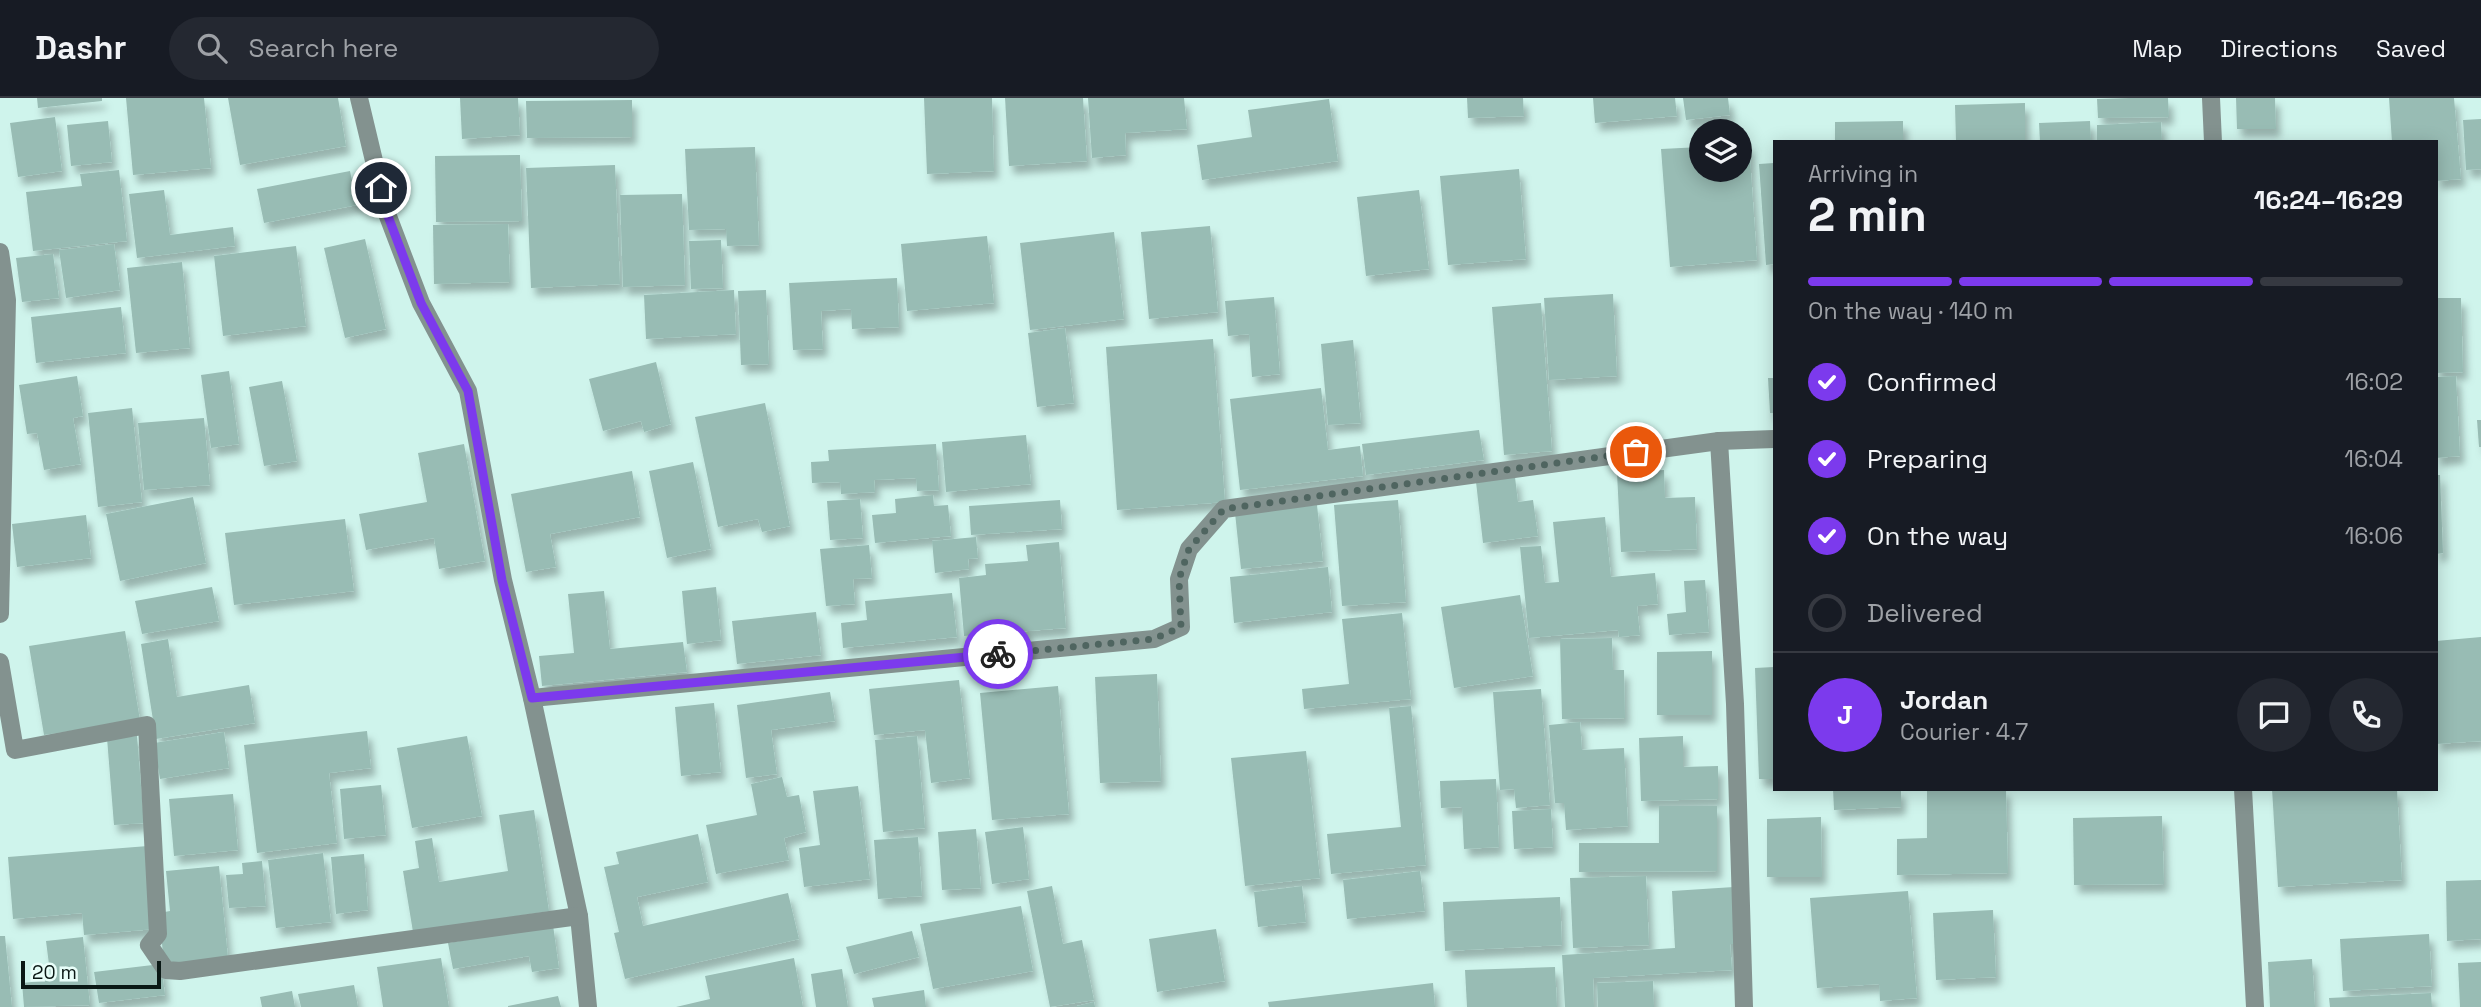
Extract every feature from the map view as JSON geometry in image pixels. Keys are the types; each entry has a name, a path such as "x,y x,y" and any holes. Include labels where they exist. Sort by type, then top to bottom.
{"street":[{"path":"359,98 386,211 421,303 468,391 502,580 532,698 579,916 587,1007"},
{"path":"2211,98 2213,140"},
{"path":"0,252 7,300 0,614"},
{"path":"532,698 1154,639 1181,627 1179,579 1189,549 1224,509 1719,441 1773,439"},
{"path":"1719,441 1735,704 1744,1007"},
{"path":"0,662 15,750 147,725 158,934 149,945 166,971 579,916"},
{"path":"2243,791 2255,1007"}],"building":[{"path":"37,98 102,98 102,101 38,108"},
{"path":"126,98 204,98 211,168 133,175"},
{"path":"228,98 338,98 346,146 240,165"},
{"path":"460,98 518,98 520,135 462,139"},
{"path":"924,98 992,98 994,171 927,174"},
{"path":"1005,98 1083,98 1087,161 1009,166"},
{"path":"1088,98 1184,98 1187,129 1125,133 1126,155 1092,158"},
{"path":"1467,98 1523,98 1524,116 1468,118"},
{"path":"1593,98 1675,98 1677,116 1595,123"},
{"path":"1683,98 1728,98 1730,115 1686,120"},
{"path":"2168,98 2169,117 2098,118 2097,99"},
{"path":"2236,98 2275,98 2276,129 2237,129"},
{"path":"2389,98 2454,98 2461,179 2438,181 2438,140 2392,140"},
{"path":"1329,99 1338,161 1202,180 1197,145 1252,137 1248,110"},
{"path":"632,100 632,137 527,138 526,101"},
{"path":"2025,103 2025,140 1956,140 1955,105"},
{"path":"55,117 62,171 18,177 10,123"},
{"path":"2481,119 2481,169 2466,170 2463,120"},
{"path":"108,121 112,162 71,166 67,125"},
{"path":"1903,121 1903,140 1835,140 1835,122"},
{"path":"2090,121 2091,140 2040,140 2039,123"},
{"path":"2161,122 2162,140 2097,140 2097,125"},
{"path":"755,147 759,245 727,246 726,229 689,230 685,149"},
{"path":"1689,148 1689,182 1752,182 1757,260 1670,267 1661,149"},
{"path":"520,155 522,221 436,222 435,156"},
{"path":"1773,163 1773,264 1766,265 1759,164"},
{"path":"615,165 620,284 531,288 526,168"},
{"path":"1519,169 1526,259 1448,265 1440,176"},
{"path":"119,170 127,241 33,251 26,192 82,186 80,174"},
{"path":"350,171 357,205 264,223 257,189"},
{"path":"164,190 170,235 233,227 235,246 137,258 129,194"},
{"path":"1419,190 1429,269 1366,276 1357,197"},
{"path":"682,194 685,285 623,287 620,195"},
{"path":"508,224 510,282 434,284 433,225"},
{"path":"1210,226 1218,312 1149,319 1141,232"},
{"path":"1114,232 1124,319 1030,330 1020,243"},
{"path":"987,236 994,303 907,311 901,244"},
{"path":"365,239 386,329 345,338 324,248"},
{"path":"721,240 723,288 691,289 689,241"},
{"path":"114,244 120,290 66,298 59,250"},
{"path":"296,246 306,326 223,336 214,256"},
{"path":"53,254 59,298 22,302 16,258"},
{"path":"182,262 190,348 136,353 127,268"},
{"path":"897,278 899,327 852,329 851,309 821,311 823,349 793,350 789,283"},
{"path":"734,290 736,334 646,339 644,295"},
{"path":"766,290 769,364 741,365 738,291"},
{"path":"1613,294 1617,376 1549,380 1544,298"},
{"path":"1274,297 1280,374 1252,377 1249,334 1228,336 1225,301"},
{"path":"2438,298 2461,298 2463,372 2438,373"},
{"path":"1541,303 1552,451 1504,455 1492,307"},
{"path":"121,307 126,353 36,363 31,317"},
{"path":"1065,328 1074,403 1037,407 1028,333"},
{"path":"1213,339 1225,502 1117,510 1106,347"},
{"path":"1353,340 1361,423 1328,425 1321,344"},
{"path":"656,362 671,424 644,432 641,421 603,431 589,379"},
{"path":"229,371 239,444 211,448 201,375"},
{"path":"77,376 83,416 73,418 81,464 44,470 37,433 27,434 19,385"},
{"path":"2456,376 2460,456 2438,458 2438,377"},
{"path":"1768,378 1773,378 1773,413 1770,413"},
{"path":"282,381 297,461 264,466 249,387"},
{"path":"1321,388 1328,450 1360,446 1363,476 1240,490 1230,399"},
{"path":"765,403 790,526 762,532 758,519 718,527 695,417"},
{"path":"132,408 142,502 98,507 88,413"},
{"path":"204,418 210,485 144,490 138,423"},
{"path":"2477,420 2481,420 2481,447 2479,447"},
{"path":"1479,430 1484,460 1366,475 1362,444"},
{"path":"1026,435 1031,484 946,492 942,442"},
{"path":"464,444 485,561 439,569 434,538 366,550 359,514 427,502 418,453"},
{"path":"936,444 939,490 917,491 916,478 874,480 875,492 841,494 840,482 812,483 811,462 829,461 828,450"},
{"path":"693,462 711,549 667,558 649,471"},
{"path":"1664,470 1665,498 1695,497 1697,549 1621,552 1617,473"},
{"path":"632,471 640,517 550,534 556,567 526,572 511,494"},
{"path":"2438,475 2440,475 2443,553 2438,554"},
{"path":"1515,477 1518,502 1533,500 1538,536 1483,543 1476,482"},
{"path":"933,495 934,506 948,505 951,536 875,543 872,515 896,513 895,499"},
{"path":"193,497 206,563 120,581 106,514"},
{"path":"860,499 863,538 830,540 827,501"},
{"path":"1060,500 1062,529 971,535 969,506"},
{"path":"1398,500 1406,602 1342,606 1334,505"},
{"path":"1317,505 1323,561 1241,569 1235,513"},
{"path":"86,515 91,558 17,567 12,524"},
{"path":"1605,517 1611,577 1655,573 1658,604 1637,606 1640,635 1619,637 1618,630 1529,638 1520,547 1541,546 1545,583 1559,582 1553,522"},
{"path":"345,519 354,591 234,605 225,533"},
{"path":"976,537 978,558 968,559 969,569 935,573 932,541"},
{"path":"1059,542 1066,628 964,636 959,578 986,575 985,564 1028,561 1026,545"},
{"path":"869,545 872,578 853,579 855,604 826,606 820,549"},
{"path":"1328,567 1332,612 1234,623 1230,577"},
{"path":"1705,580 1709,632 1669,635 1667,614 1686,612 1684,581"},
{"path":"212,587 219,621 142,634 135,601"},
{"path":"716,587 721,640 687,644 682,591"},
{"path":"604,591 610,649 683,642 687,672 542,686 539,656 574,653 568,594"},
{"path":"952,593 957,637 843,648 841,623 867,620 865,601"},
{"path":"1520,595 1533,676 1454,688 1441,607"},
{"path":"816,612 821,655 737,664 732,621"},
{"path":"1402,613 1411,699 1304,709 1302,689 1349,684 1342,619"},
{"path":"125,631 140,720 44,735 29,646"},
{"path":"2481,637 2481,741 2438,744 2438,641"},
{"path":"1612,638 1613,670 1624,670 1625,718 1562,719 1560,639"},
{"path":"168,639 177,697 249,685 255,723 156,739 141,644"},
{"path":"1712,651 1712,715 1657,715 1657,652"},
{"path":"1773,667 1773,779 1759,779 1755,668"},
{"path":"1157,674 1161,781 1100,783 1095,677"},
{"path":"959,680 970,778 931,783 925,730 874,735 869,689"},
{"path":"1058,686 1069,814 992,820 980,693"},
{"path":"1541,689 1550,805 1516,808 1514,789 1500,790 1493,692"},
{"path":"830,692 835,721 771,730 777,774 746,778 737,705"},
{"path":"714,703 721,772 681,776 675,707"},
{"path":"1411,706 1426,865 1331,874 1327,834 1401,827 1389,708"},
{"path":"1580,722 1582,750 1624,748 1628,826 1566,830 1564,803 1555,803 1549,725"},
{"path":"367,731 371,768 329,773 337,843 257,853 244,745"},
{"path":"224,732 229,768 160,779 154,743"},
{"path":"137,736 144,823 114,825 107,738"},
{"path":"467,736 482,816 412,828 397,748"},
{"path":"917,736 925,828 883,832 875,740"},
{"path":"1683,736 1683,767 1718,766 1718,799 1641,801 1639,738"},
{"path":"1306,751 1320,878 1245,886 1231,758"},
{"path":"782,777 787,797 799,795 806,832 784,838 789,860 716,874 706,825 757,815 751,784"},
{"path":"1496,779 1499,847 1464,849 1462,807 1441,808 1440,781"},
{"path":"381,785 386,835 344,839 340,789"},
{"path":"858,786 870,879 804,887 799,848 820,845 813,791"},
{"path":"1833,791 1901,791 1901,807 1834,810"},
{"path":"1927,791 2006,791 2008,873 1897,875 1897,839 1927,838"},
{"path":"2272,791 2397,791 2402,880 2278,887"},
{"path":"233,794 238,850 174,856 169,799"},
{"path":"1659,806 1717,806 1717,871 1579,872 1579,843 1659,843"},
{"path":"1551,809 1553,847 1514,849 1512,811"},
{"path":"534,810 549,911 413,932 403,871 419,868 415,841 432,838 439,882 508,871 499,815"},
{"path":"2162,816 2164,884 2074,885 2073,818"},
{"path":"1821,817 1822,877 1767,877 1767,819"},
{"path":"1023,827 1029,879 992,884 985,832"},
{"path":"976,829 981,888 942,890 938,832"},
{"path":"698,834 708,882 637,897 643,926 788,893 799,939 625,979 614,933 619,932 604,867 619,864 616,852"},
{"path":"918,837 922,896 878,899 874,840"},
{"path":"148,846 155,929 84,935 82,913 13,919 8,857"},
{"path":"323,853 331,922 276,928 268,860"},
{"path":"364,854 368,910 336,914 331,857"},
{"path":"262,861 266,906 229,908 226,875 243,874 242,863"},
{"path":"219,866 228,958 164,964 159,913 170,911 166,871"},
{"path":"1420,871 1425,911 1347,919 1343,880"},
{"path":"1646,876 1649,945 1573,948 1570,878"},
{"path":"2481,880 2481,939 2447,941 2446,881"},
{"path":"1052,886 1063,944 1082,940 1094,1000 1050,1007 1027,891"},
{"path":"1302,886 1306,922 1258,927 1254,892"},
{"path":"1734,887 1739,944 1730,944 1732,970 1593,978 1594,1007 1565,1007 1562,955 1675,948 1672,891"},
{"path":"1908,891 1917,998 1880,1001 1879,984 1817,988 1810,898"},
{"path":"1560,897 1562,945 1445,951 1443,902"},
{"path":"1021,906 1033,971 933,989 920,924"},
{"path":"1993,910 1996,977 1936,980 1933,913"},
{"path":"553,925 559,968 532,972 529,956 453,969 448,943"},
{"path":"1216,929 1225,981 1157,992 1149,939"},
{"path":"912,931 919,957 854,974 846,947"},
{"path":"2429,934 2432,986 2343,991 2340,939"},
{"path":"0,936 5,936 12,1007 0,1007"},
{"path":"83,937 90,1005 24,1007 22,983 51,980 46,941"},
{"path":"441,958 449,1007 383,1007 377,967"},
{"path":"794,958 803,1007 676,1007 710,999 705,976"},
{"path":"2312,959 2315,1007 2270,1007 2268,962"},
{"path":"2481,962 2481,1007 2460,1007 2458,963"},
{"path":"161,964 165,995 99,1003 94,972"},
{"path":"1555,967 1557,1007 1467,1007 1465,970"},
{"path":"842,969 848,1007 816,1007 811,974"},
{"path":"1653,981 1654,1007 1598,1007 1597,983"},
{"path":"1433,983 1435,1007 1269,1007 1268,1002"},
{"path":"354,985 358,1007 301,1007 298,994"},
{"path":"924,990 926,1007 874,1007 872,998"},
{"path":"292,991 295,1007 262,1007 260,997"},
{"path":"2431,993 2432,1007 2330,1007 2329,998"},
{"path":"558,996 561,1007 508,1007 508,1006"},
{"path":"1094,1002 1095,1007 1077,1007 1077,1006"}],"way so far":[{"path":"998,654 1154,639 1181,627 1179,579 1189,549 1224,509 1636,452"}],"route":[{"path":"381,188 386,211 421,303 468,391 502,580 532,698 998,654"}]}
